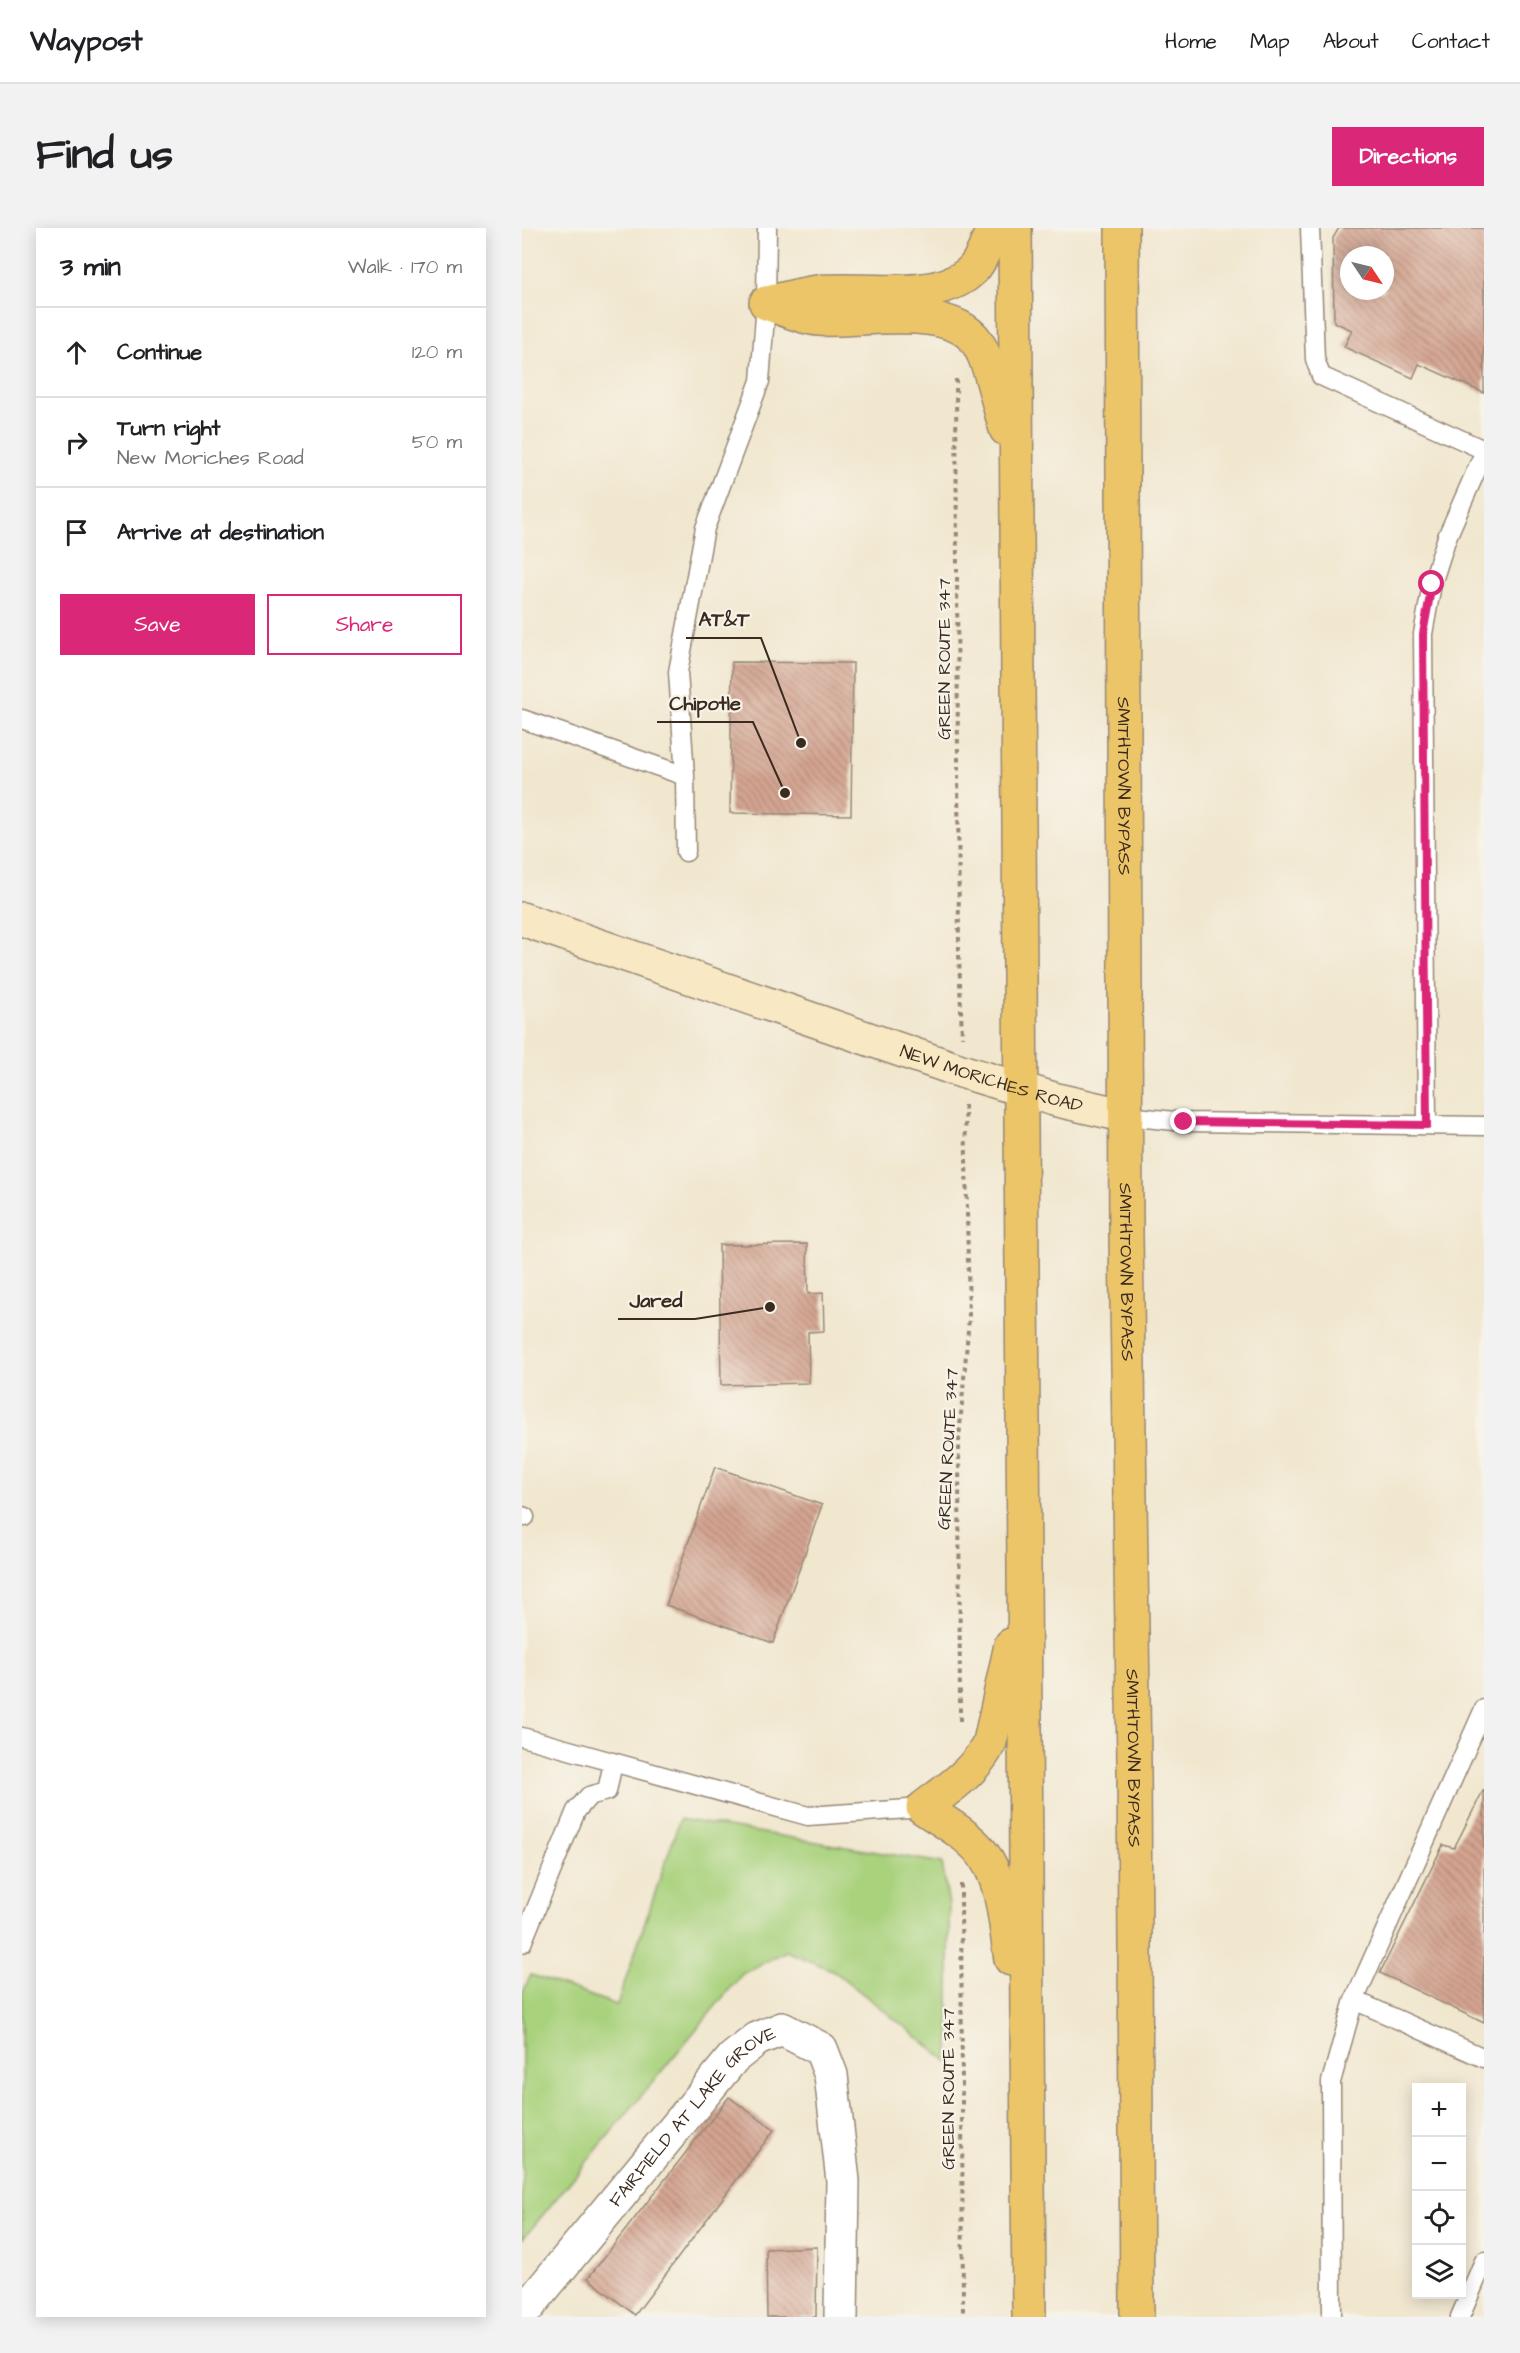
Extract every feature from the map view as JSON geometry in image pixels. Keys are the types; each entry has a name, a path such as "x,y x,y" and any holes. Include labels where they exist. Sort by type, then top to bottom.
{"highway":[{"path":"766,303 817,292 919,290 947,285 964,277 975,267 993,228"},
{"path":"1015,228 1029,2317"},
{"name":"SMITHTOWN BYPASS","path":"1122,228 1137,2317"},
{"path":"766,303 816,319 916,317 944,321 965,329 978,344 983,355 1016,460"},
{"path":"1025,1578 990,1742 969,1773 923,1808 971,1842 988,1861 998,1887 1028,2041"}],"main road":[{"name":"NEW MORICHES ROAD","path":"522,919 1021,1090 1127,1116"}],"street":[{"name":"FAIRFIELD AT LAKE GROVE","path":"522,2314 733,2058 757,2039 782,2029 821,2049 831,2075 843,2181 841,2317"}],"lane":[{"path":"686,852 685,776 678,672 705,528 760,381 766,303 767,228"},
{"path":"1310,228 1315,359 1321,376 1484,452 1447,537 1432,584 1423,634 1427,1125"},
{"path":"522,718 685,776"},
{"name":"NEW MORICHES ROAD","path":"1127,1116 1184,1122 1484,1126"},
{"path":"1332,2317 1331,2082 1354,2000 1484,1708"},
{"path":"522,1737 808,1816 923,1808"},
{"path":"522,1943 576,1811 589,1796 607,1791 613,1763"},
{"path":"1354,2000 1484,2058"},
{"path":"1460,2317 1484,2261"}],"path":[{"name":"GREEN ROUTE 347","path":"956,372 960,969"},
{"name":"GREEN ROUTE 347","path":"959,1729 957,1499 959,1439 969,1318 967,1146"},
{"name":"GREEN ROUTE 347","path":"961,1872 963,2317"}],"green space":[{"path":"680,1819 942,1863 949,1906 949,2062 834,1971 786,1951 742,1974 522,2240 522,1994 531,1975 617,2005"}],"building":[{"path":"1339,228 1484,228 1484,393 1419,364 1413,378 1344,347 1352,330 1334,322 1333,238"},
{"path":"732,662 853,663 851,815 730,813"},
{"path":"807,1244 808,1294 823,1293 824,1331 808,1332 809,1383 721,1385 719,1245"},
{"path":"715,1467 822,1505 773,1643 666,1605"},
{"path":"1484,1789 1484,2023 1380,1973 1443,1845 1454,1848"},
{"path":"729,2097 774,2130 635,2315 588,2278"},
{"path":"817,2247 816,2317 767,2317 766,2249"}],"place":[{"name":"AT&T","path":"801,743"},
{"name":"Chipotle","path":"785,793"},
{"name":"Jared","path":"770,1307"}],"route":[{"path":"1184,1122 1427,1125 1423,634 1432,584"}]}
